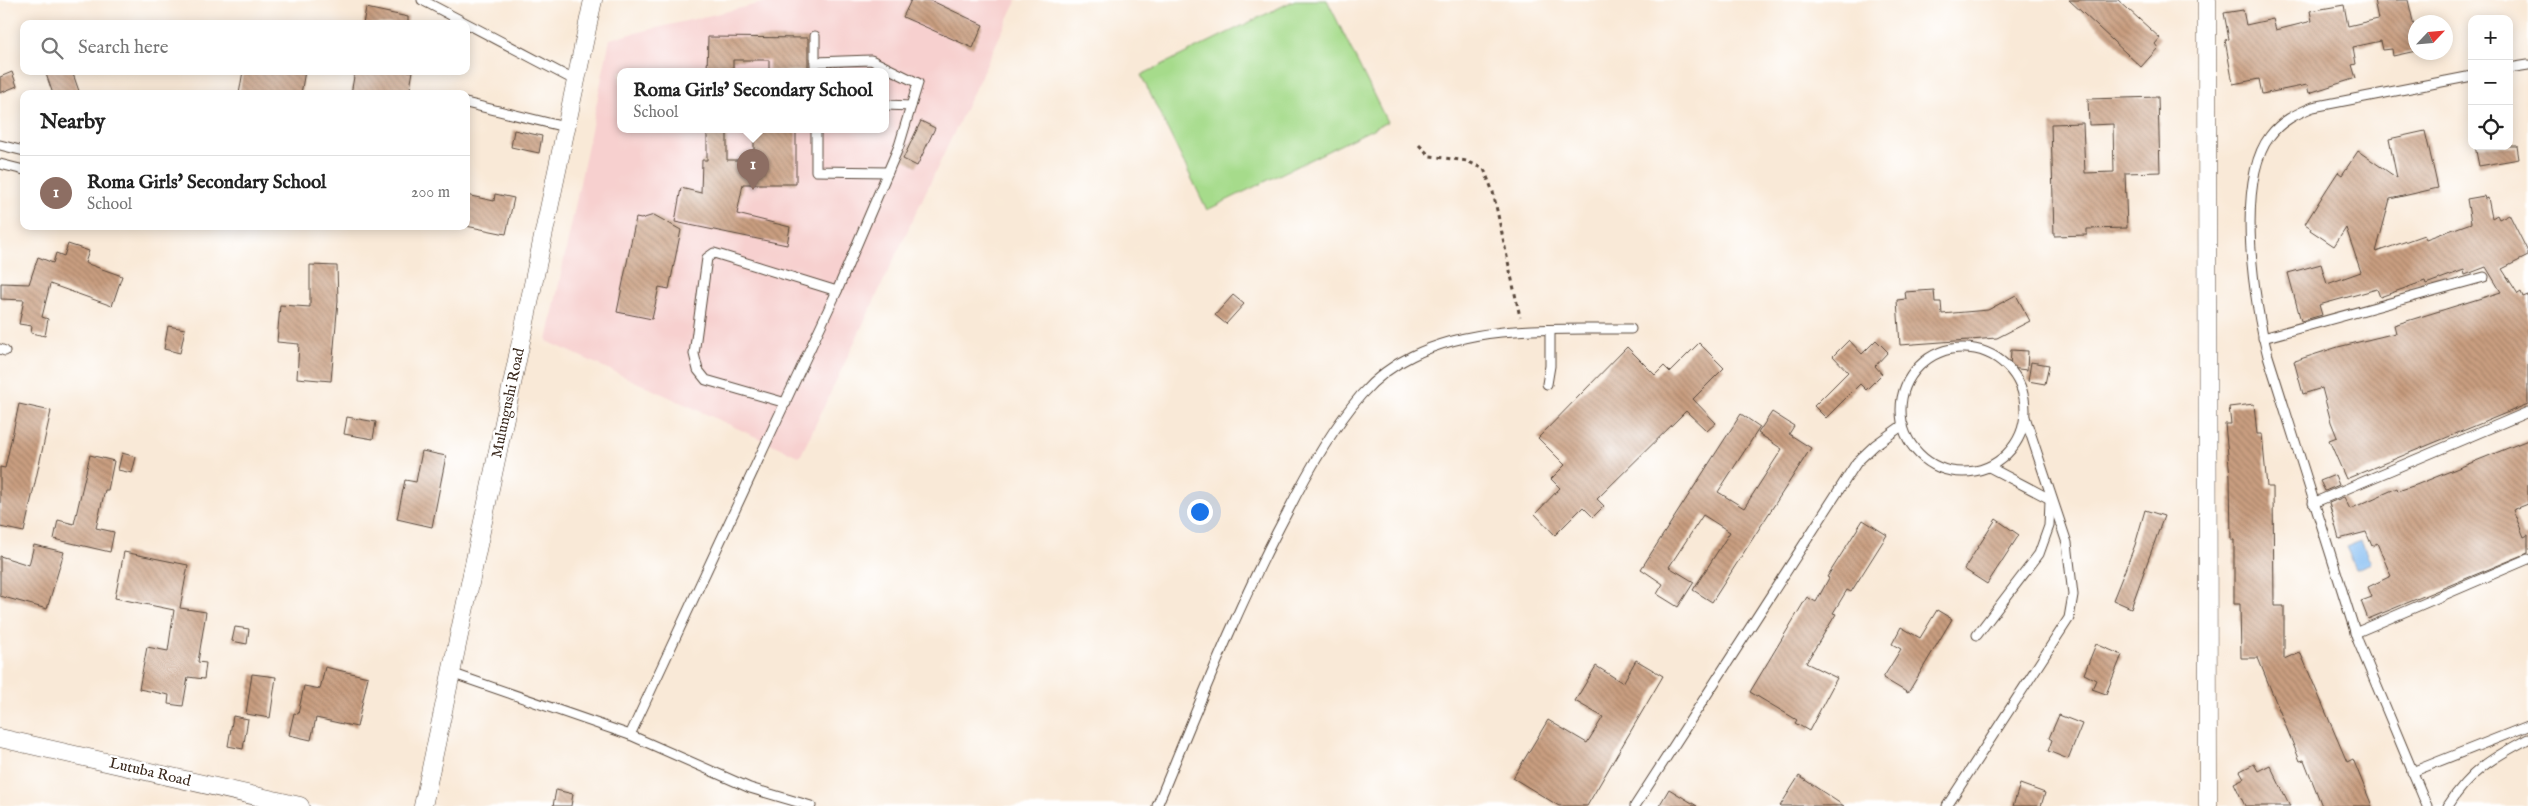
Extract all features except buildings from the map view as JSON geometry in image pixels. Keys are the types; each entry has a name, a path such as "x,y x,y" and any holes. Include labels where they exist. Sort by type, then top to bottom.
{"street":[{"name":"Mulungushi Road","path":"423,806 593,0"},
{"path":"2207,0 2208,806"},
{"name":"Lutuba Road","path":"0,738 300,806"}],"lane":[{"path":"422,0 460,20"},
{"path":"470,25 576,81"},
{"path":"814,36 815,66 871,60 887,68"},
{"path":"2513,67 2528,65"},
{"path":"630,734 786,403 900,146 918,83 889,69"},
{"path":"2427,806 2355,633 2263,338 2252,269 2251,219 2256,171 2269,137 2281,123 2295,114 2313,107 2468,77"},
{"path":"470,104 565,127"},
{"path":"889,105 911,106"},
{"path":"816,133 816,171 888,172"},
{"path":"0,145 20,150"},
{"path":"0,164 20,169"},
{"path":"786,403 706,380 698,370 694,354 707,258 714,253 837,291"},
{"path":"2263,338 2484,276"},
{"path":"1157,806 1262,560 1309,472 1345,415 1362,393 1387,371 1412,356 1439,346 1478,336 1520,331 1631,329"},
{"path":"1547,384 1550,366 1550,330"},
{"path":"1948,806 2069,618 2073,595 2072,574 2066,543 2050,499 2025,417 2024,397 2017,379 2005,363 1988,353 1978,350 1969,348 1949,349 1931,357 1916,369 1906,386 1901,405 1903,425 1912,445 1927,460 1946,470 1968,472 1989,467 2006,455 2015,444 2019,438 2025,417"},
{"path":"2313,503 2528,412"},
{"path":"1635,806 1856,462 1874,445 1903,425"},
{"path":"1989,467 2050,499"},
{"path":"1977,635 2039,554 2049,526 2050,499"},
{"path":"2355,633 2528,559"},
{"path":"451,674 630,734 750,788 811,806"},
{"path":"2412,772 2528,726"},
{"path":"2448,806 2468,777 2481,766 2528,740"}],"path":[{"path":"1419,145 1430,156 1467,161 1484,169 1493,192 1520,312 1520,331"}],"shaded area":[{"path":"775,0 1017,0 800,457 547,341 610,39"}],"green space":[{"path":"1295,0 1327,0 1387,122 1207,210 1141,75"}],"water":[{"path":"2361,541 2371,563 2356,569 2346,547"}],"place":[{"name":"Roma Girls' Secondary School","path":"753,190"}]}
